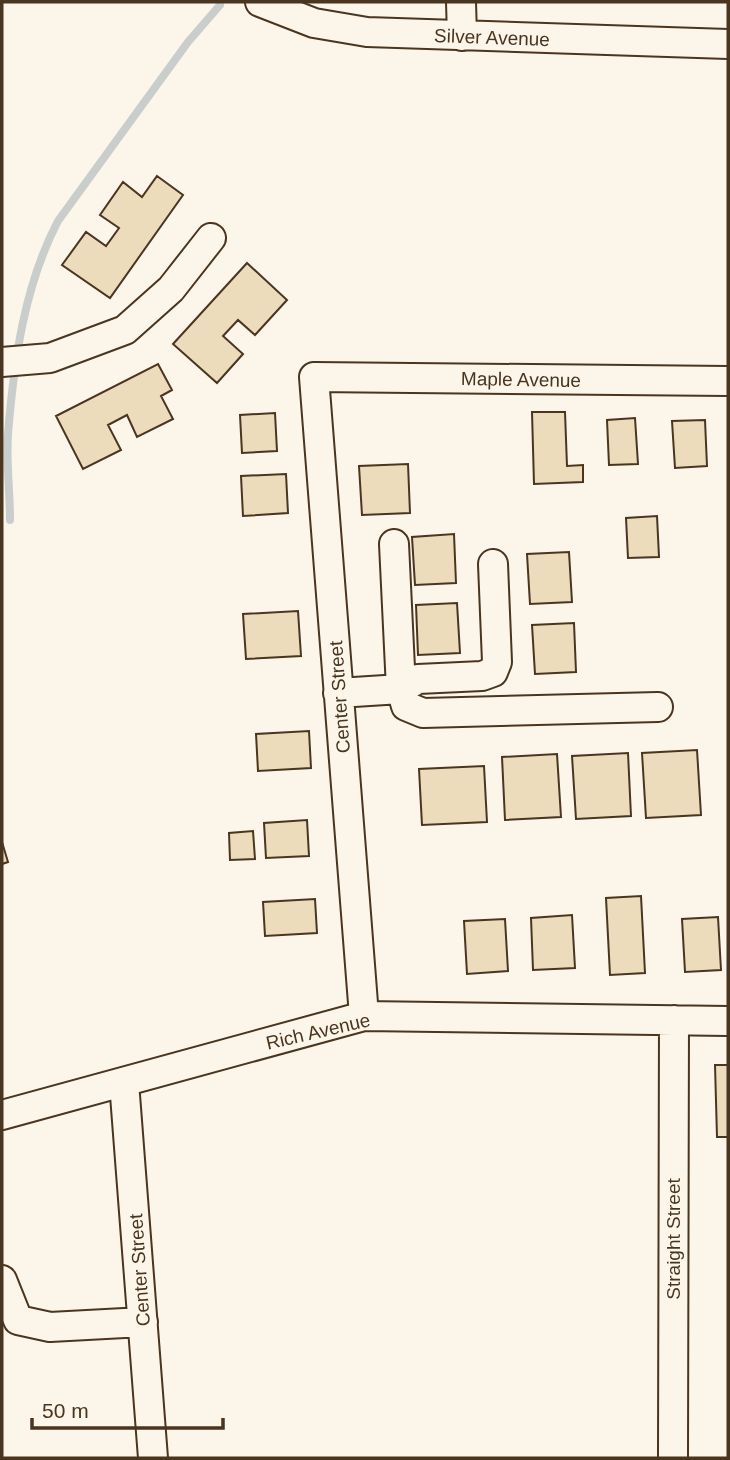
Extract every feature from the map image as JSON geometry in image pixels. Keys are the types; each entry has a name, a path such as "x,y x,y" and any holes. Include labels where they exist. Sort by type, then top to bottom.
{"street":[{"name":"Silver Avenue","path":"261,2 314,23 367,32 728,44"},
{"path":"461,2 462,36"},
{"path":"2,362 50,358 125,330 171,289 211,237"},
{"name":"Maple Avenue","path":"314,377 728,382"},
{"name":"Center Street","path":"314,377 363,1016"},
{"path":"394,544 401,689 406,706 423,713 658,706"},
{"path":"338,693 401,689 418,679 482,676 493,671 497,662 493,564"},
{"name":"Rich Avenue","path":"2,1115 363,1016 728,1021"},
{"name":"Straight Street","path":"673,1458 674,1020"},
{"name":"Center Street","path":"124,1082 153,1458"},
{"path":"2,1281 18,1320 50,1328 143,1322"}],"building":[{"path":"157,176 183,195 110,298 62,265 86,232 106,246 119,228 100,215 123,182 142,197"},
{"path":"247,263 287,300 255,335 238,320 223,336 243,354 217,383 173,344"},
{"path":"158,364 172,390 161,396 173,419 137,437 127,415 108,425 121,450 83,469 56,416"},
{"path":"532,412 565,412 567,466 583,465 583,482 534,484"},
{"path":"275,413 277,451 242,453 240,415"},
{"path":"635,418 638,464 609,465 607,420"},
{"path":"705,420 707,466 675,468 672,421"},
{"path":"408,464 410,513 362,515 359,466"},
{"path":"286,474 288,513 243,516 241,476"},
{"path":"657,516 659,557 628,558 626,518"},
{"path":"454,534 456,583 415,585 412,537"},
{"path":"569,552 572,602 530,604 527,554"},
{"path":"457,603 460,653 418,655 416,605"},
{"path":"298,611 301,656 246,659 243,614"},
{"path":"574,623 576,672 535,674 532,625"},
{"path":"309,731 311,768 258,771 256,734"},
{"path":"697,750 701,815 646,818 642,753"},
{"path":"628,753 631,816 576,819 572,756"},
{"path":"557,754 561,817 505,820 502,757"},
{"path":"484,766 487,822 422,825 419,769"},
{"path":"307,820 309,856 266,858 264,823"},
{"path":"253,831 255,859 230,860 229,833"},
{"path":"2,842 8,862 2,864"},
{"path":"641,896 645,973 610,975 606,898"},
{"path":"315,899 317,933 265,936 263,902"},
{"path":"572,915 575,968 533,970 531,918"},
{"path":"718,917 721,970 685,972 682,919"},
{"path":"505,919 508,971 467,974 464,921"},
{"path":"715,1065 728,1065 728,1137 717,1137"}],"waterway":[{"path":"10,520 8,445 17,352 29,298 46,246 58,221 188,42 220,5"}]}
